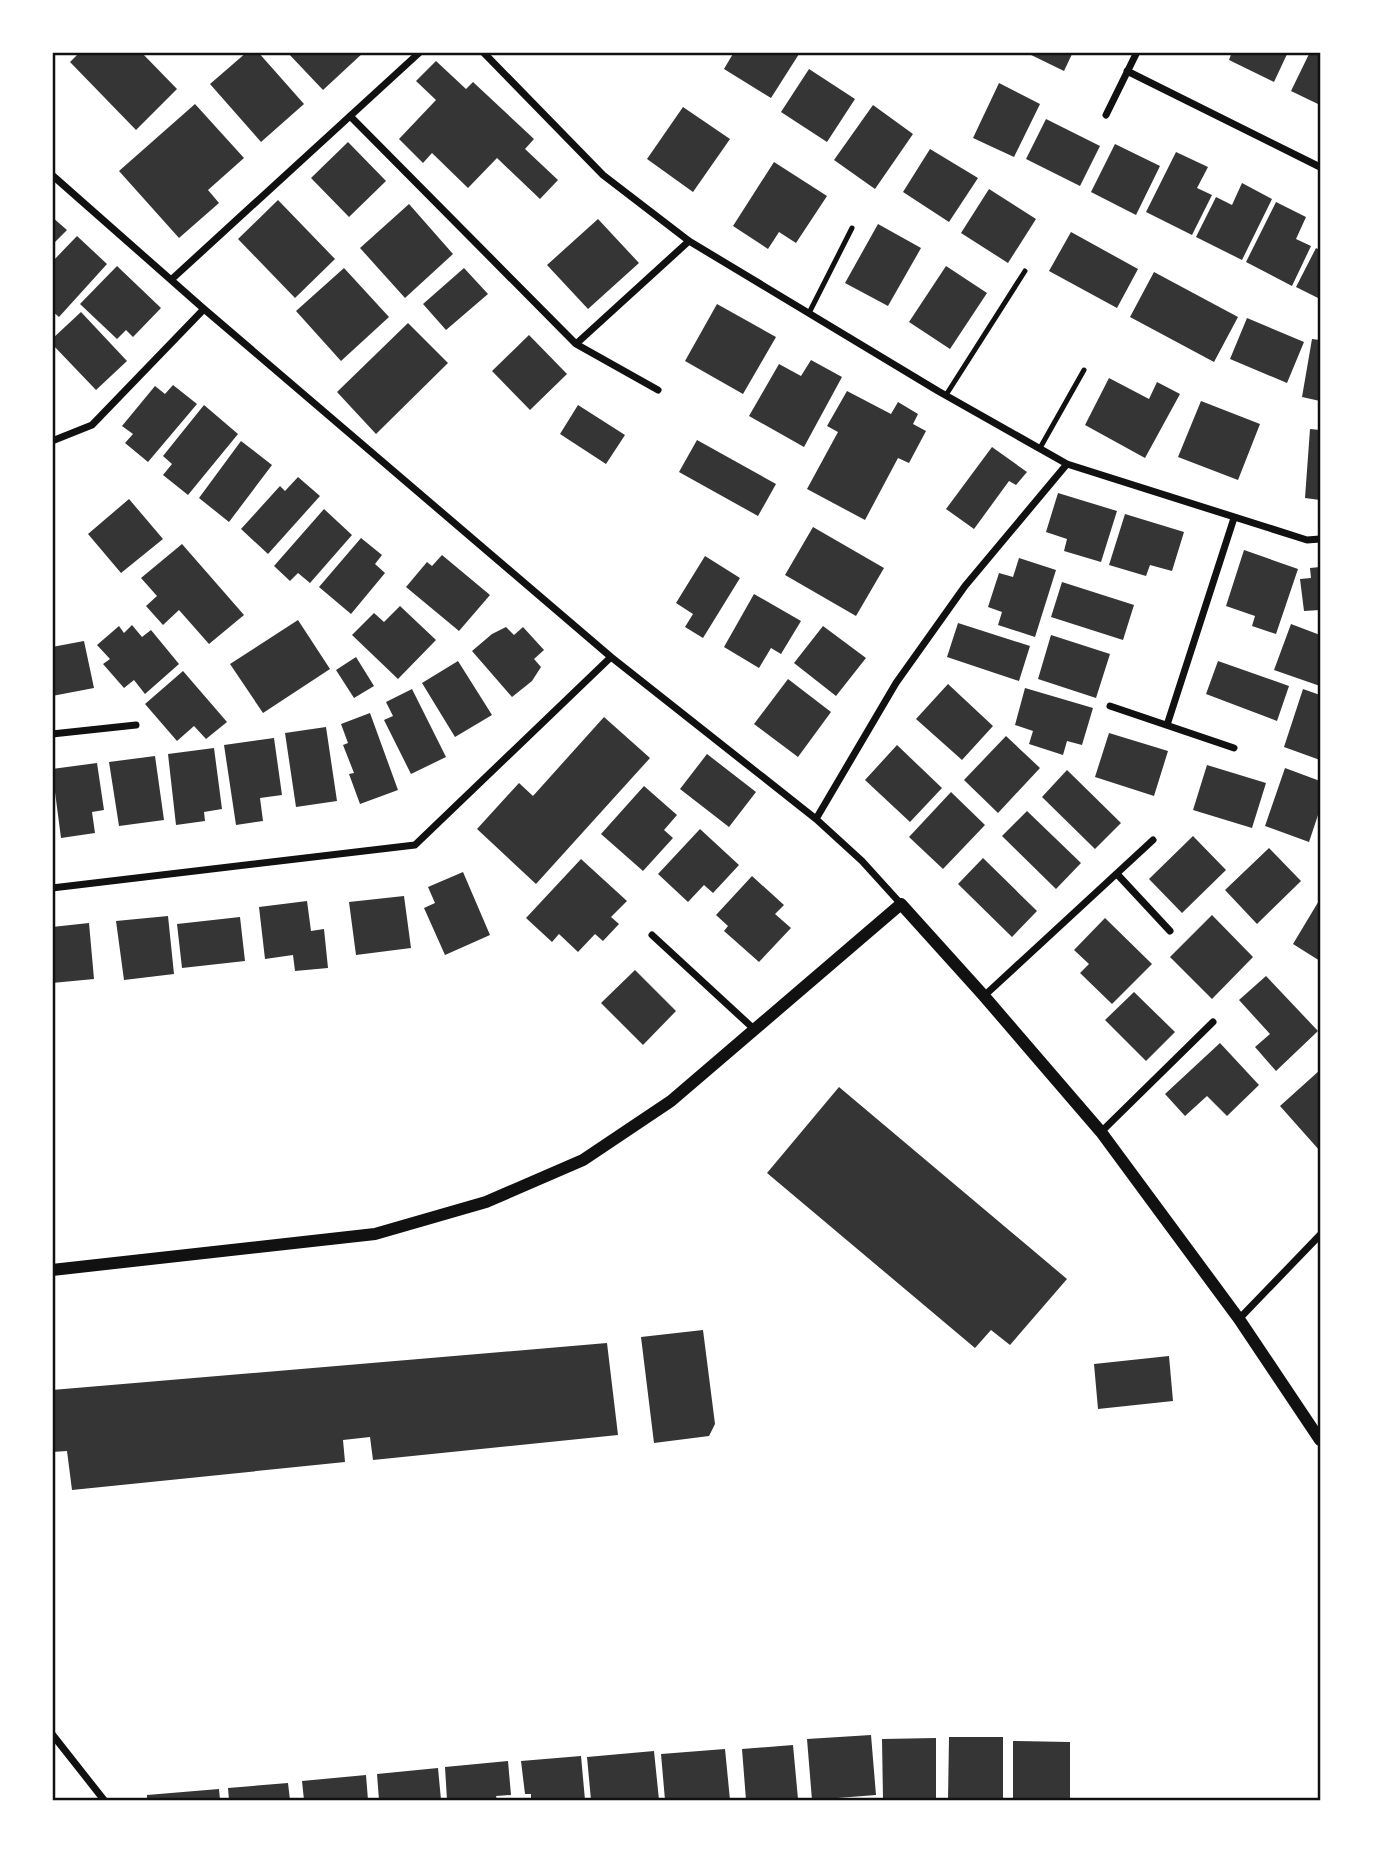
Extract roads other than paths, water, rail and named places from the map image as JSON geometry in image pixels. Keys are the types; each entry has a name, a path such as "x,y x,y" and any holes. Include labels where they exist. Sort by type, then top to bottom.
{"street":[{"path":"172,279 420,52"},
{"path":"482,52 603,175 689,241 946,395 1067,464 1307,540 1321,539"},
{"path":"1106,115 1137,52"},
{"path":"1127,71 1321,167"},
{"path":"350,116 576,344 658,390"},
{"path":"52,175 204,309 611,657 816,819 862,861 984,996 1101,1132 1239,1319 1321,1440"},
{"path":"576,344 689,241"},
{"path":"52,441 92,425 204,309"},
{"path":"816,819 896,683 965,586 1067,464"},
{"path":"1167,725 1234,518"},
{"path":"52,888 415,845 611,657"},
{"path":"1110,706 1234,748"},
{"path":"52,734 136,725"},
{"path":"984,996 1153,840"},
{"path":"1117,874 1170,931"},
{"path":"52,1270 375,1234 486,1202 583,1160 671,1101 901,904"},
{"path":"652,935 755,1030"},
{"path":"1101,1132 1213,1022"},
{"path":"1239,1319 1321,1235"},
{"path":"52,1734 104,1801"}],"lane":[{"path":"809,313 852,228"},
{"path":"946,395 1025,271"},
{"path":"1040,449 1084,370"}]}
